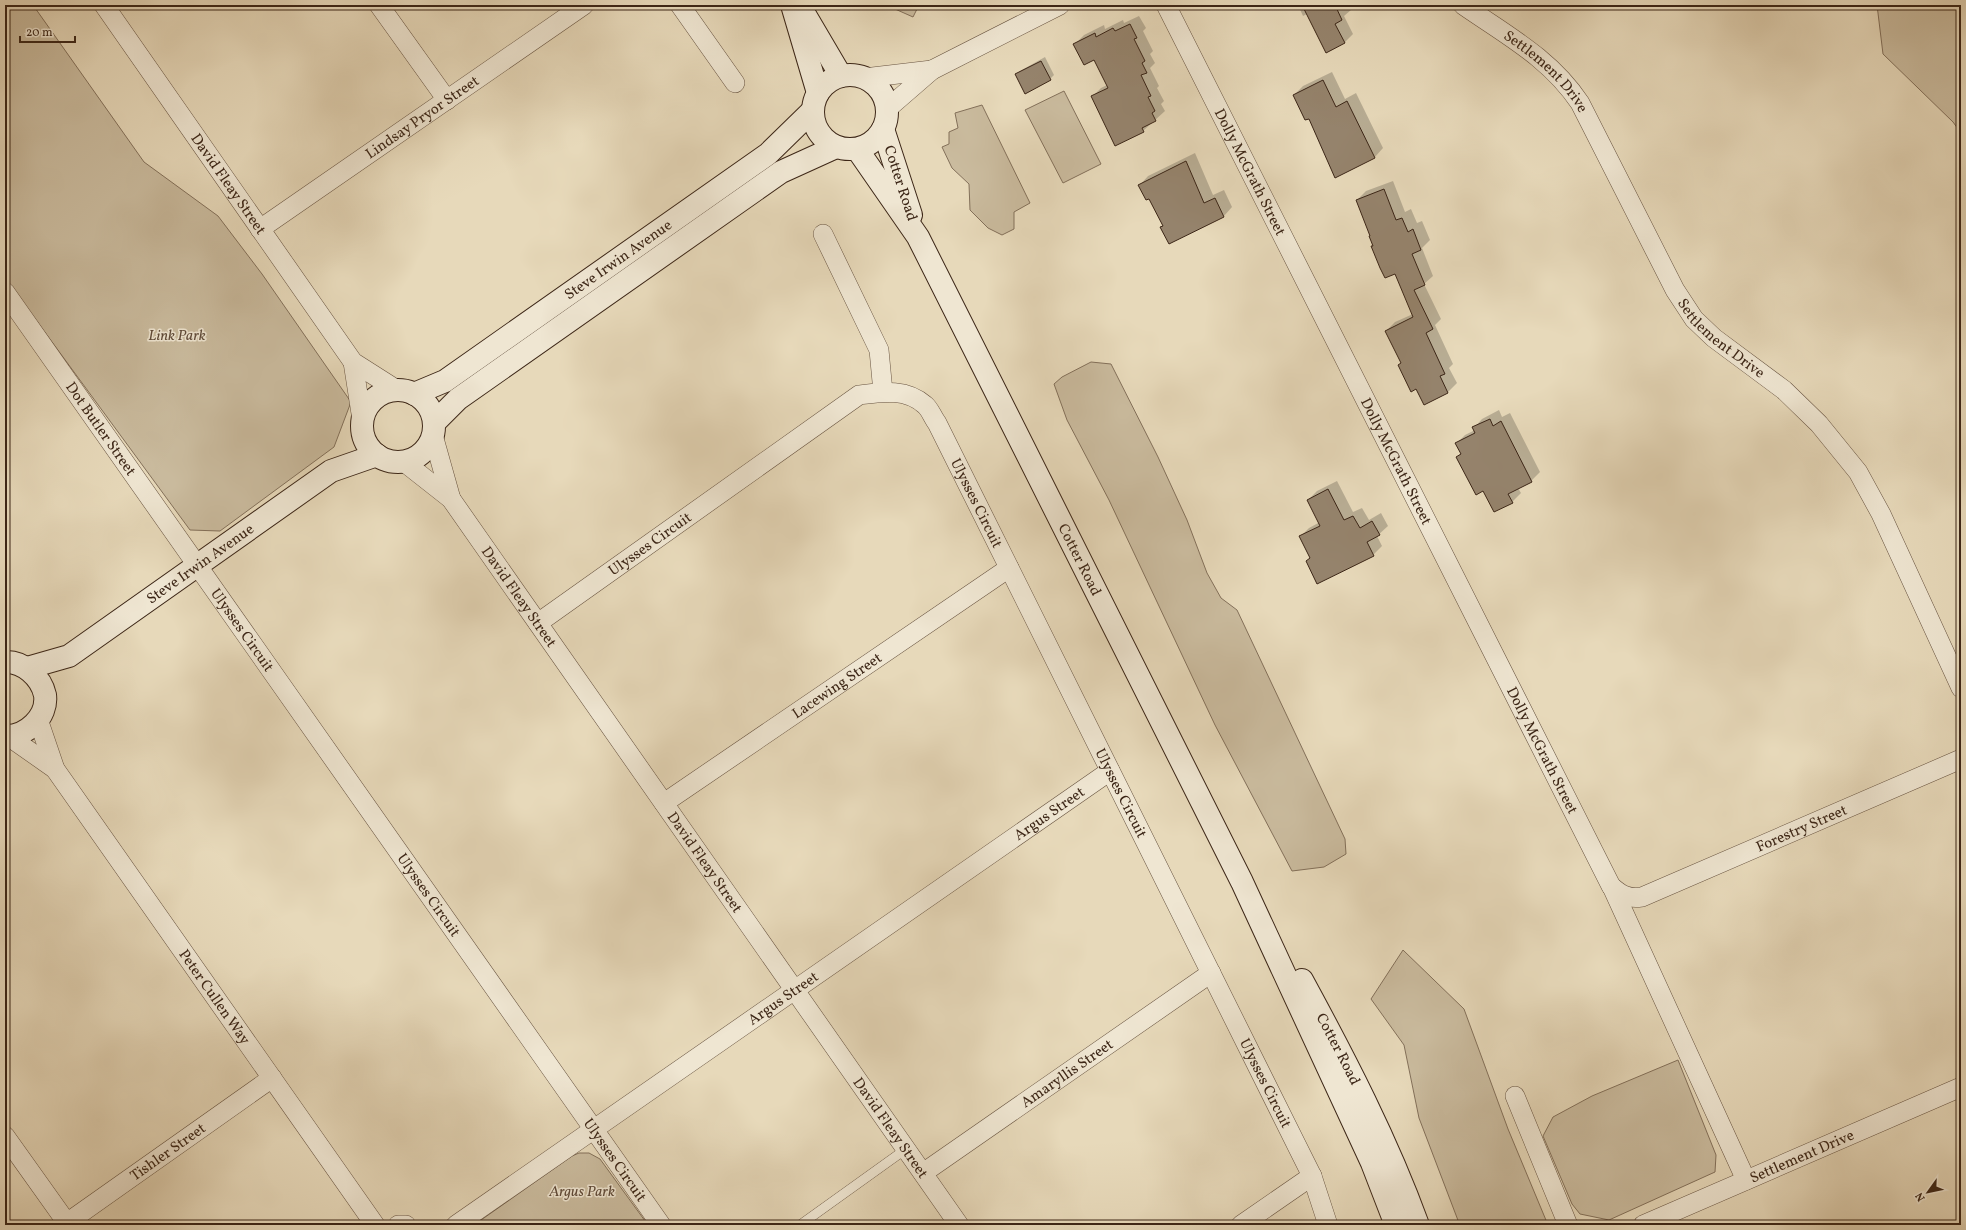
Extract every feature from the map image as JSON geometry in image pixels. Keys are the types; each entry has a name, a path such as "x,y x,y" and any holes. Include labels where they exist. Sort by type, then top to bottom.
{"main road":[{"path":"792,5 815,102 814,123 818,133 826,141 836,147 846,150 857,149 868,145 877,138 885,119 884,99 880,90 864,78 852,75 841,76 828,82 815,102"},
{"path":"800,5 841,76"},
{"name":"Steve Irwin Avenue","path":"406,392 445,381 768,154 815,102"},
{"name":"Cotter Road","path":"885,119 918,237"},
{"name":"Steve Irwin Avenue","path":"433,429 458,399 780,172 836,147"},
{"name":"Cotter Road","path":"857,149 918,237 1242,882 1372,1163 1396,1225"},
{"path":"406,392 424,401 430,411 433,429 423,453 414,459 404,462 395,462 376,455 370,448 362,425 367,408 375,399 385,393 406,392"},
{"name":"Steve Irwin Avenue","path":"331,471 362,425"},
{"name":"Steve Irwin Avenue","path":"27,668 68,656 331,471 376,455"},
{"name":"Steve Irwin Avenue","path":"44,694 68,656"},
{"path":"5,662 18,664 27,668 36,676 44,694 43,709 38,720"},
{"name":"Peter Cullen Way","path":"6,736 20,734 30,728 38,720"},
{"name":"Cotter Road","path":"1242,882 1283,944 1341,1051 1396,1170 1418,1225"}],"street":[{"name":"David Fleay Street","path":"104,5 354,362 406,392"},
{"path":"379,5 446,100"},
{"name":"Lindsay Pryor Street","path":"260,229 584,5"},
{"path":"680,5 735,83"},
{"path":"885,119 932,70 1060,5"},
{"name":"Dolly McGrath Street","path":"1166,5 1611,886 1622,896 1632,899 1642,897"},
{"name":"Settlement Drive","path":"1463,5 1532,52 1553,69 1570,87 1580,103 1675,290 1694,319 1714,338 1784,390 1819,424 1858,472 1881,514 1961,688"},
{"path":"864,78 932,70"},
{"path":"823,234 879,350 883,392"},
{"name":"Dot Butler Street","path":"5,292 198,566"},
{"name":"David Fleay Street","path":"354,362 362,425"},
{"name":"Ulysses Circuit","path":"538,623 859,395 883,392 906,394 926,405 937,423 1312,1176 1328,1225"},
{"name":"David Fleay Street","path":"433,429 451,499"},
{"name":"David Fleay Street","path":"404,462 451,499 959,1225"},
{"name":"Ulysses Circuit","path":"198,566 661,1225"},
{"name":"Lacewing Street","path":"664,803 1009,568"},
{"name":"Peter Cullen Way","path":"38,720 55,769 375,1225"},
{"name":"Peter Cullen Way","path":"6,736 55,769"},
{"name":"Forestry Street","path":"1642,897 1961,759"},
{"name":"Argus Street","path":"456,1225 1110,771"},
{"path":"1611,886 1746,1180"},
{"name":"Amaryllis Street","path":"923,1173 1211,973"},
{"name":"Tishler Street","path":"65,1224 272,1078"},
{"name":"Settlement Drive","path":"1643,1225 1961,1087"},
{"path":"1516,1096 1568,1225"},
{"path":"5,1136 65,1224"},
{"path":"1241,1225 1312,1176"},
{"path":"398,1225 406,1225"}],"lane":[{"path":"805,1223 906,1149"}],"green space":[{"name":"Link Park","path":"5,5 33,5 144,162 218,216 262,274 351,402 334,447 220,531 190,530 5,278"},
{"path":"886,5 919,5 913,17"},
{"path":"1877,5 1961,5 1961,133 1953,122 1883,54"},
{"path":"1064,91 1101,164 1063,183 1025,110"},
{"path":"982,105 1030,203 1014,212 1014,229 1002,235 988,228 970,210 969,184 952,168 942,147 949,144 949,132 958,128 955,113"},
{"path":"1091,362 1111,364 1158,457 1187,520 1207,573 1221,598 1237,610 1345,839 1346,854 1324,867 1292,871 1215,725 1109,500 1067,420 1054,384 1062,377"},
{"path":"1403,950 1464,1009 1508,1129 1548,1225 1460,1225 1419,1118 1404,1045 1371,999"},
{"path":"1678,1060 1716,1155 1715,1172 1609,1220 1580,1214 1572,1204 1543,1136 1553,1117 1592,1096"},
{"name":"Argus Park","path":"579,1153 589,1153 600,1159 648,1225 474,1225 572,1156"}],"building":[{"path":"1302,5 1335,5 1342,20 1335,24 1345,43 1326,53"},
{"path":"1130,24 1137,38 1134,39 1145,61 1142,63 1147,73 1141,75 1151,96 1148,97 1155,111 1152,113 1156,121 1142,128 1144,132 1115,146 1091,96 1108,88 1094,60 1084,65 1073,44 1095,33 1096,37 1113,28 1115,31"},
{"path":"1041,61 1051,80 1025,94 1015,74"},
{"path":"1323,80 1336,107 1347,101 1375,158 1335,178 1309,119 1305,120 1293,95"},
{"path":"1186,161 1204,203 1215,198 1224,217 1169,244 1160,227 1163,226 1149,199 1146,200 1138,185"},
{"path":"1384,189 1396,220 1402,218 1408,232 1413,229 1421,250 1412,254 1425,285 1414,290 1433,329 1426,333 1445,374 1440,376 1448,393 1424,405 1416,389 1411,392 1398,365 1401,363 1385,331 1413,317 1395,274 1385,278 1380,268 1371,246 1373,246 1370,236 1356,200"},
{"path":"1490,419 1493,426 1501,421 1532,482 1508,494 1513,503 1494,512 1483,491 1476,495 1456,457 1461,454 1455,443 1475,433 1472,427"},
{"path":"1328,489 1344,520 1353,516 1360,528 1372,521 1380,535 1367,542 1374,556 1317,584 1306,561 1310,558 1299,536 1320,526 1307,500"}]}
